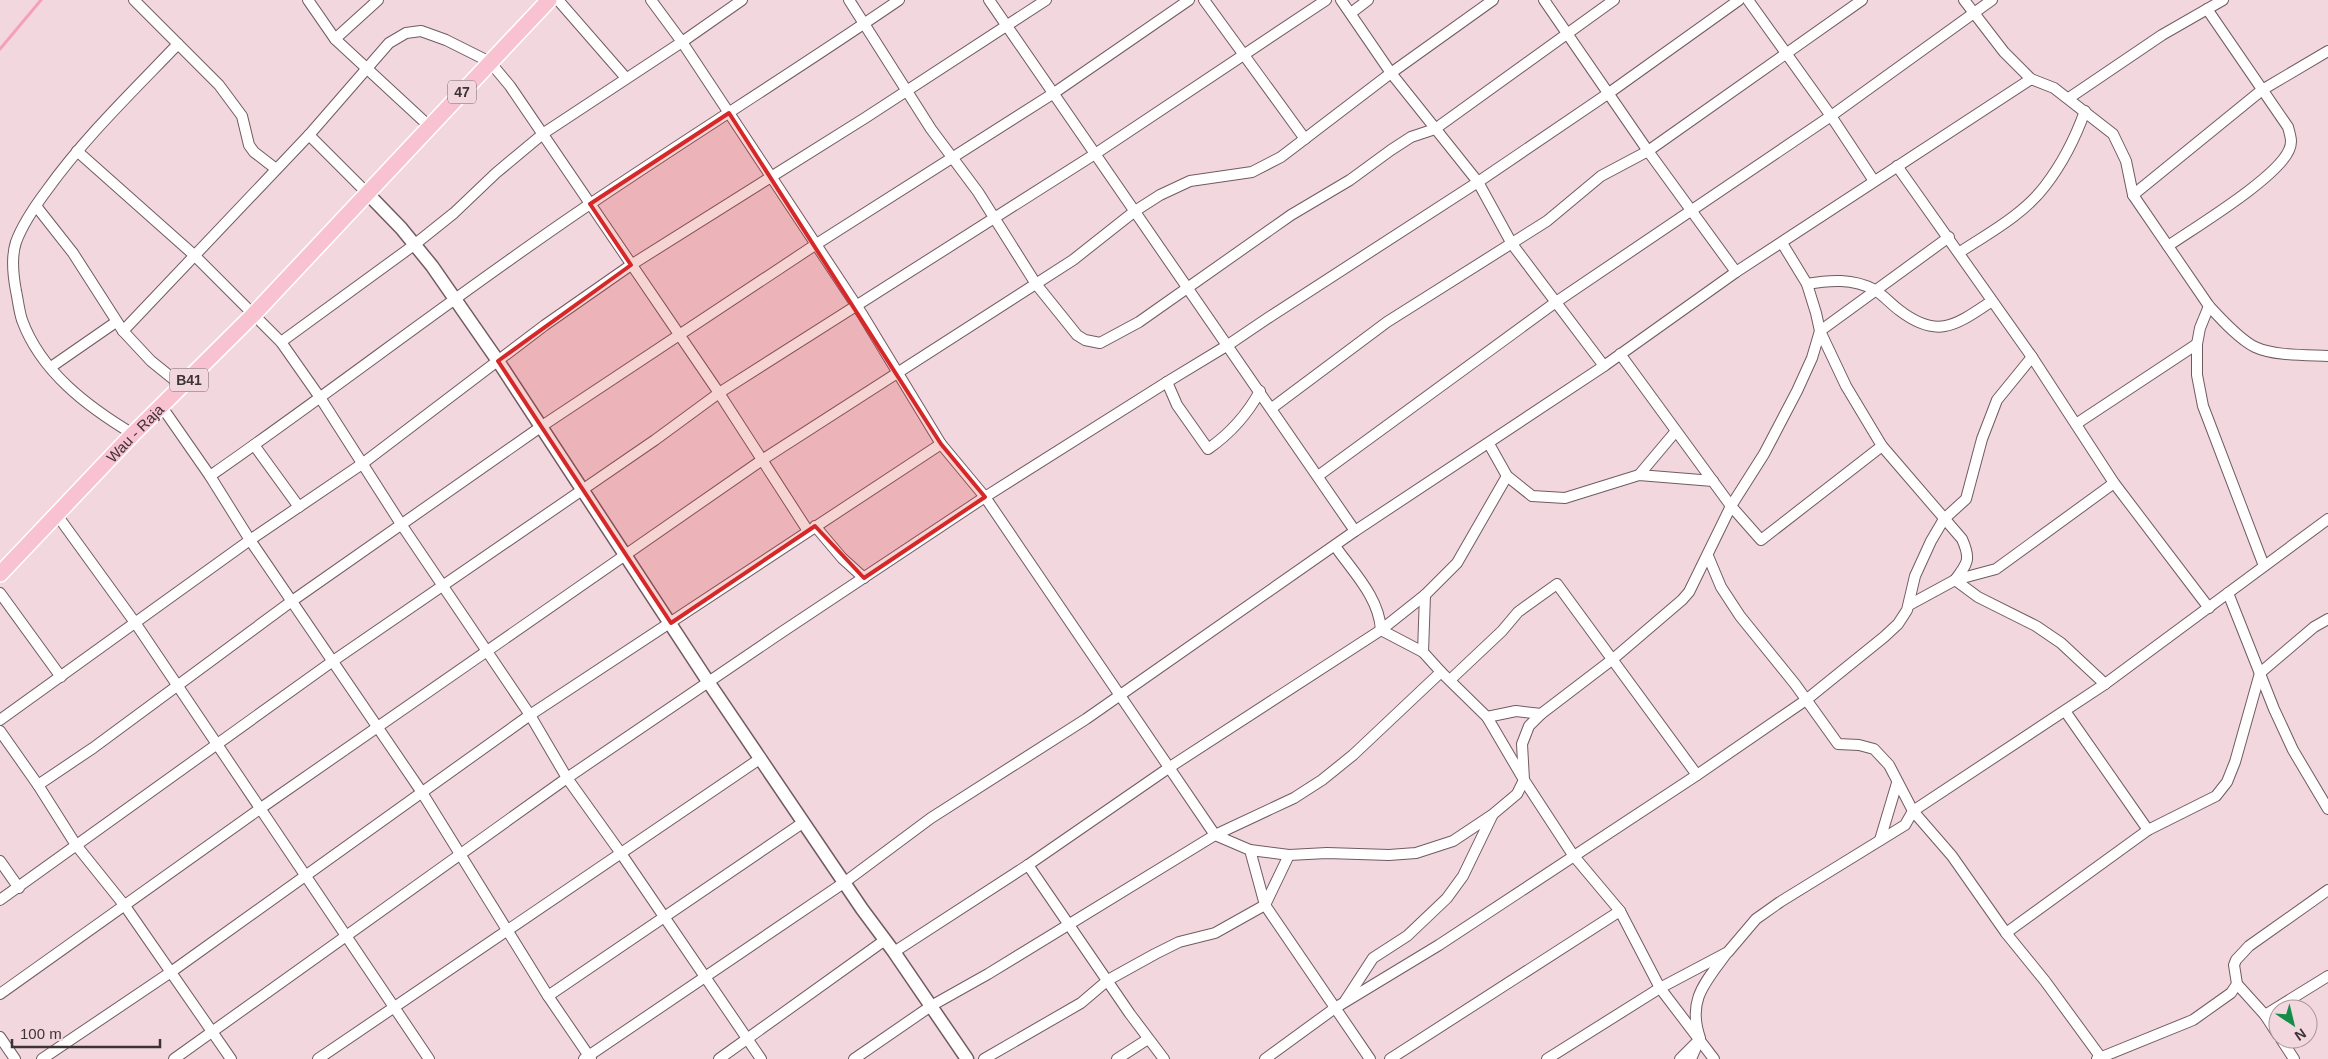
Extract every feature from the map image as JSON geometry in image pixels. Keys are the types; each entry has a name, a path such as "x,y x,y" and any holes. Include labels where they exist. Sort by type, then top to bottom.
{"main road":[{"name":"47","path":"372,189 548,1"},
{"name":"Wau - Raja","path":"0,574 133,434 253,315 372,189"}],"street":[{"path":"134,0 219,85 242,116 249,145 254,152 276,169"},
{"path":"308,0 335,39 429,126"},
{"path":"335,39 378,0"},
{"path":"651,0 682,42 771,176 899,373 942,444 985,497 1215,835 1250,850 1289,855 1327,853 1416,854 1453,841 1492,815 1517,794 1524,780 1522,744 1530,726 1541,714 1612,659 1682,600 1692,587 1731,506 1764,454 1797,391 1812,358 1820,331 1949,237"},
{"path":"281,342 414,245 454,213 496,173 544,133 742,0"},
{"path":"849,0 906,92 994,217 1036,284 1077,335 1085,340 1100,343 1138,322 1291,215 1350,180 1411,137 1435,129 1614,0"},
{"path":"210,476 321,399 454,300 590,204 899,0"},
{"path":"989,0 1355,531"},
{"path":"0,720 136,624 250,540 362,464 498,361 631,265 906,92 1046,0"},
{"path":"38,785 292,601 542,426 815,244 1054,93 1189,0"},
{"path":"1204,0 1305,139"},
{"path":"0,900 333,661 655,440 719,393 1096,154 1326,0"},
{"path":"1341,0 1391,73 1478,182 1512,244 1604,366"},
{"path":"1351,13 1368,0"},
{"path":"0,994 261,808 378,729 486,651 762,460 1073,260 1135,211 1160,195 1190,181 1252,172 1281,157 1391,73 1493,0"},
{"path":"1544,0 1648,151 1736,272"},
{"path":"174,1059 566,778 985,497 1167,382 1228,346 1270,316 1478,182 1609,93 1738,0"},
{"path":"1748,0 1831,116 1874,181"},
{"path":"1272,408 1387,322 1547,222 1601,176 1648,151 1862,0"},
{"path":"1964,0 2004,52 2031,79 2054,88 2069,98 2113,134 2126,161 2133,195 2209,306 2255,347 2276,352 2328,356"},
{"path":"1318,476 1556,302 1831,116 1992,0"},
{"path":"2069,98 2162,35 2223,0"},
{"path":"548,1 626,78"},
{"path":"2168,246 2266,178 2283,161 2290,149 2292,139 2288,127 2208,9"},
{"path":"123,331 309,135 388,43 406,33 421,31 446,40 490,62 510,86 544,133 762,460 811,528 864,578"},
{"path":"133,434 104,416 70,390 34,344 22,319 13,263 16,244 36,206 77,151 178,44"},
{"path":"2133,195 2262,90 2328,51"},
{"path":"162,407 421,791 588,1058 705,976 845,882 931,818 1121,695 1355,531 1604,366 1736,272 2031,79"},
{"path":"1960,252 2024,207 2045,186 2068,147 2085,111"},
{"path":"309,135 372,189 498,361 709,683 967,1059"},
{"path":"77,151 194,256 281,342 321,399 442,586 530,715 566,778 620,852 761,1059"},
{"path":"1897,166 1960,252 2032,357 2114,483 2209,608"},
{"path":"36,206 73,253 123,331 152,361 182,386"},
{"path":"1782,243 1806,284 1820,331 1846,386 1882,446 1962,539 1968,558 1967,564 1955,580"},
{"path":"1806,284 1834,280 1875,290 1899,311 1919,323 1932,327 1945,326 1962,321 1992,301"},
{"path":"2209,306 2200,328 2197,344 2197,375 2203,406 2264,566"},
{"path":"51,367 116,322"},
{"path":"2076,424 2197,344"},
{"path":"1620,354 1731,506 1761,540 1882,446"},
{"path":"1265,1059 1344,1002 1446,940 1697,775 1806,700 1884,637 1898,624 1909,605 1915,576 1931,541 1944,520 1966,499 1989,416 1998,400 2032,357"},
{"path":"1167,382 1177,405 1208,449 1240,423 1260,391"},
{"path":"1639,475 1676,431"},
{"path":"42,1059 171,972 421,791 530,715 671,623 811,528 942,444"},
{"path":"1489,444 1507,476 1532,496 1565,498 1639,475 1713,481"},
{"path":"254,445 299,508"},
{"path":"894,952 1028,865 1170,767 1382,630 1425,595 1457,563 1507,476"},
{"path":"1909,605 1955,580 1996,569 2114,483"},
{"path":"57,515 136,624 348,936 394,1009 429,1059"},
{"path":"1691,1059 1700,1038 1694,1022 1695,1004 1708,978 1756,919 1780,902 1905,825 1913,811 2104,684 2328,519"},
{"path":"1335,546 1363,584 1376,606 1382,630"},
{"path":"1708,556 1721,586 1740,616 1838,744 1859,745 1874,749 1889,765 1913,811 1952,856 2006,933 2051,988 2100,1058 2193,1020 2231,993 2237,984"},
{"path":"1955,580 1978,597 2036,626 2060,643 2104,684"},
{"path":"1450,680 1502,631 1518,612 1557,584 1697,775"},
{"path":"0,593 61,677"},
{"path":"2228,593 2293,750 2328,809"},
{"path":"1423,652 1425,595"},
{"path":"2006,933 2148,830 2216,796 2227,782 2250,714 2260,674 2314,627 2328,618"},
{"path":"1382,630 1423,652 1487,717 1524,780 1574,855 1620,911 1660,988 1700,1038 1714,1059"},
{"path":"854,1059 931,1006 988,974 1068,923 1215,835 1289,801 1322,780 1354,755 1441,672"},
{"path":"1487,717 1516,711 1541,714"},
{"path":"2065,711 2148,830"},
{"path":"0,731 38,785 76,845 125,906 231,1059"},
{"path":"318,1059 760,758"},
{"path":"1880,840 1897,782"},
{"path":"1344,1002 1373,958 1407,936 1447,898 1463,876 1492,815"},
{"path":"548,996 664,916 748,862 804,822"},
{"path":"1250,850 1265,905 1370,1059"},
{"path":"984,1059 1081,1003 1108,980 1179,942 1215,933 1265,905 1289,855"},
{"path":"0,862 19,888"},
{"path":"1028,865 1148,1039 1164,1059"},
{"path":"2268,1020 2237,984 2234,965 2236,960 2249,946 2328,890"},
{"path":"1390,1059 1620,911"},
{"path":"719,1059 885,940"},
{"path":"1547,1059 1660,988 1728,952"},
{"path":"2265,1015 2328,976"},
{"path":"0,1037 15,1059"},
{"path":"1680,1059 1700,1038"},
{"path":"1117,1059 1148,1039"}],"highlighted area":[{"path":"729,113 941,444 985,497 864,578 815,526 671,623 498,361 631,265 590,204"}],"waterway":[{"path":"0,49 41,0"}]}
